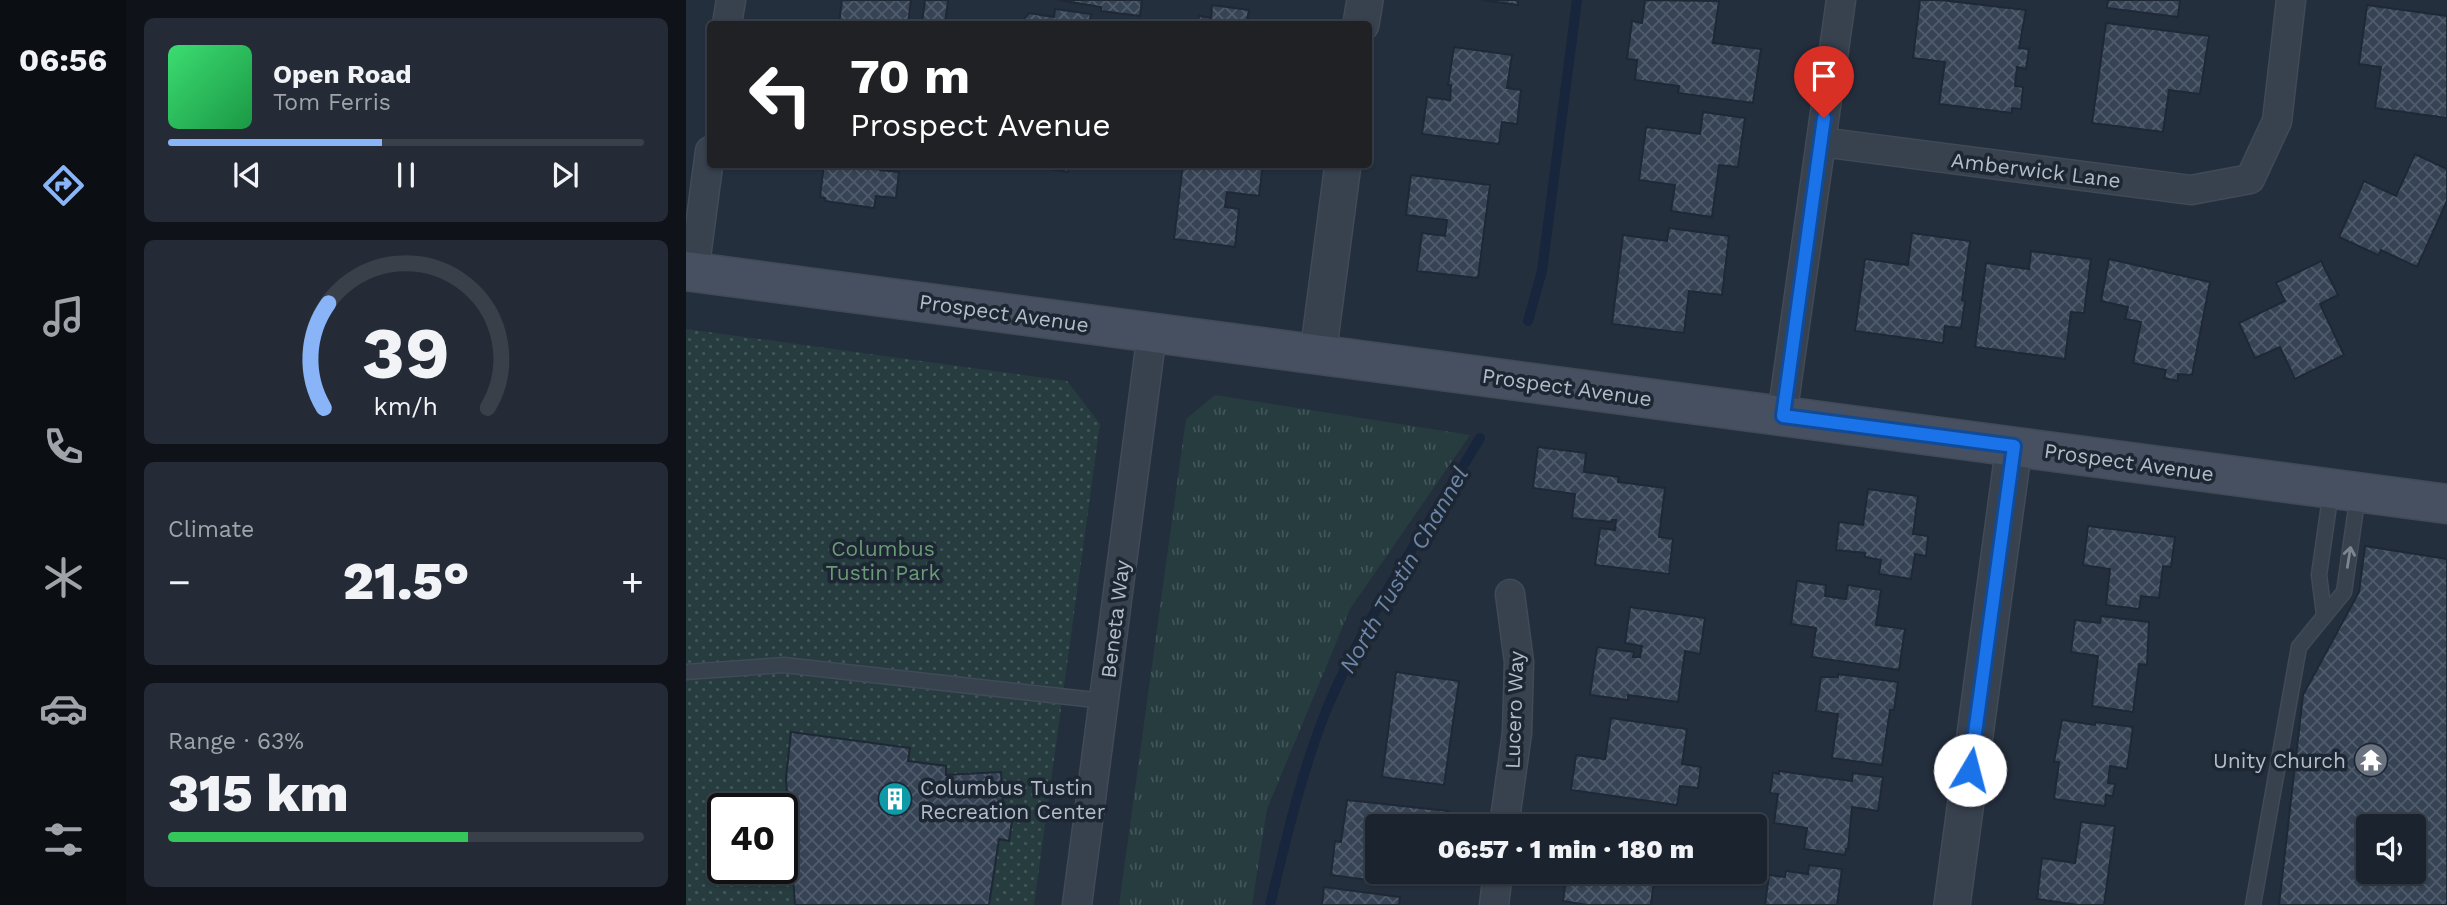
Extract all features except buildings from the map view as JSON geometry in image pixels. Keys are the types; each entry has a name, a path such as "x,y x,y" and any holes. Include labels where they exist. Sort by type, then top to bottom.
{"main road":[{"name":"Prospect Avenue","path":"690,271 2447,504"}],"street":[{"path":"728,21 731,0"},
{"path":"1362,21 1365,0"},
{"path":"1783,416 1841,0"},
{"name":"Amberwick Lane","path":"1821,142 2191,190 2250,179 2277,121 2291,0"},
{"path":"690,271 707,168"},
{"path":"1318,354 1342,168"},
{"name":"Beneta Way","path":"1077,905 1152,333"},
{"path":"1952,905 2014,446"},
{"name":"Lucero Way","path":"1506,814 1517,733 1519,662 1510,594"},
{"path":"1494,905 1497,884"}],"lane":[{"path":"2324,614 2319,575 2345,491"},
{"path":"2253,905 2299,647 2344,592 2345,491"},
{"path":"686,672 784,665 1104,701"}],"green space":[{"name":"Columbus Tustin Park","path":"686,329 1067,381 1100,424 1034,905 686,905"},
{"path":"1215,395 1470,435 1350,609 1267,809 1252,905 1119,905 1186,419"}],"waterway":[{"name":"North Tustin Channel","path":"1528,321 1542,271 1577,0"},
{"name":"North Tustin Channel","path":"1270,905 1309,758 1342,675 1378,606 1480,438"}],"place":[{"name":"Unity Church","path":"2371,760"},
{"name":"Columbus Tustin Recreation Center","path":"895,799"}],"route":[{"path":"1824,118 1783,416 2014,446 1970,770"}]}
